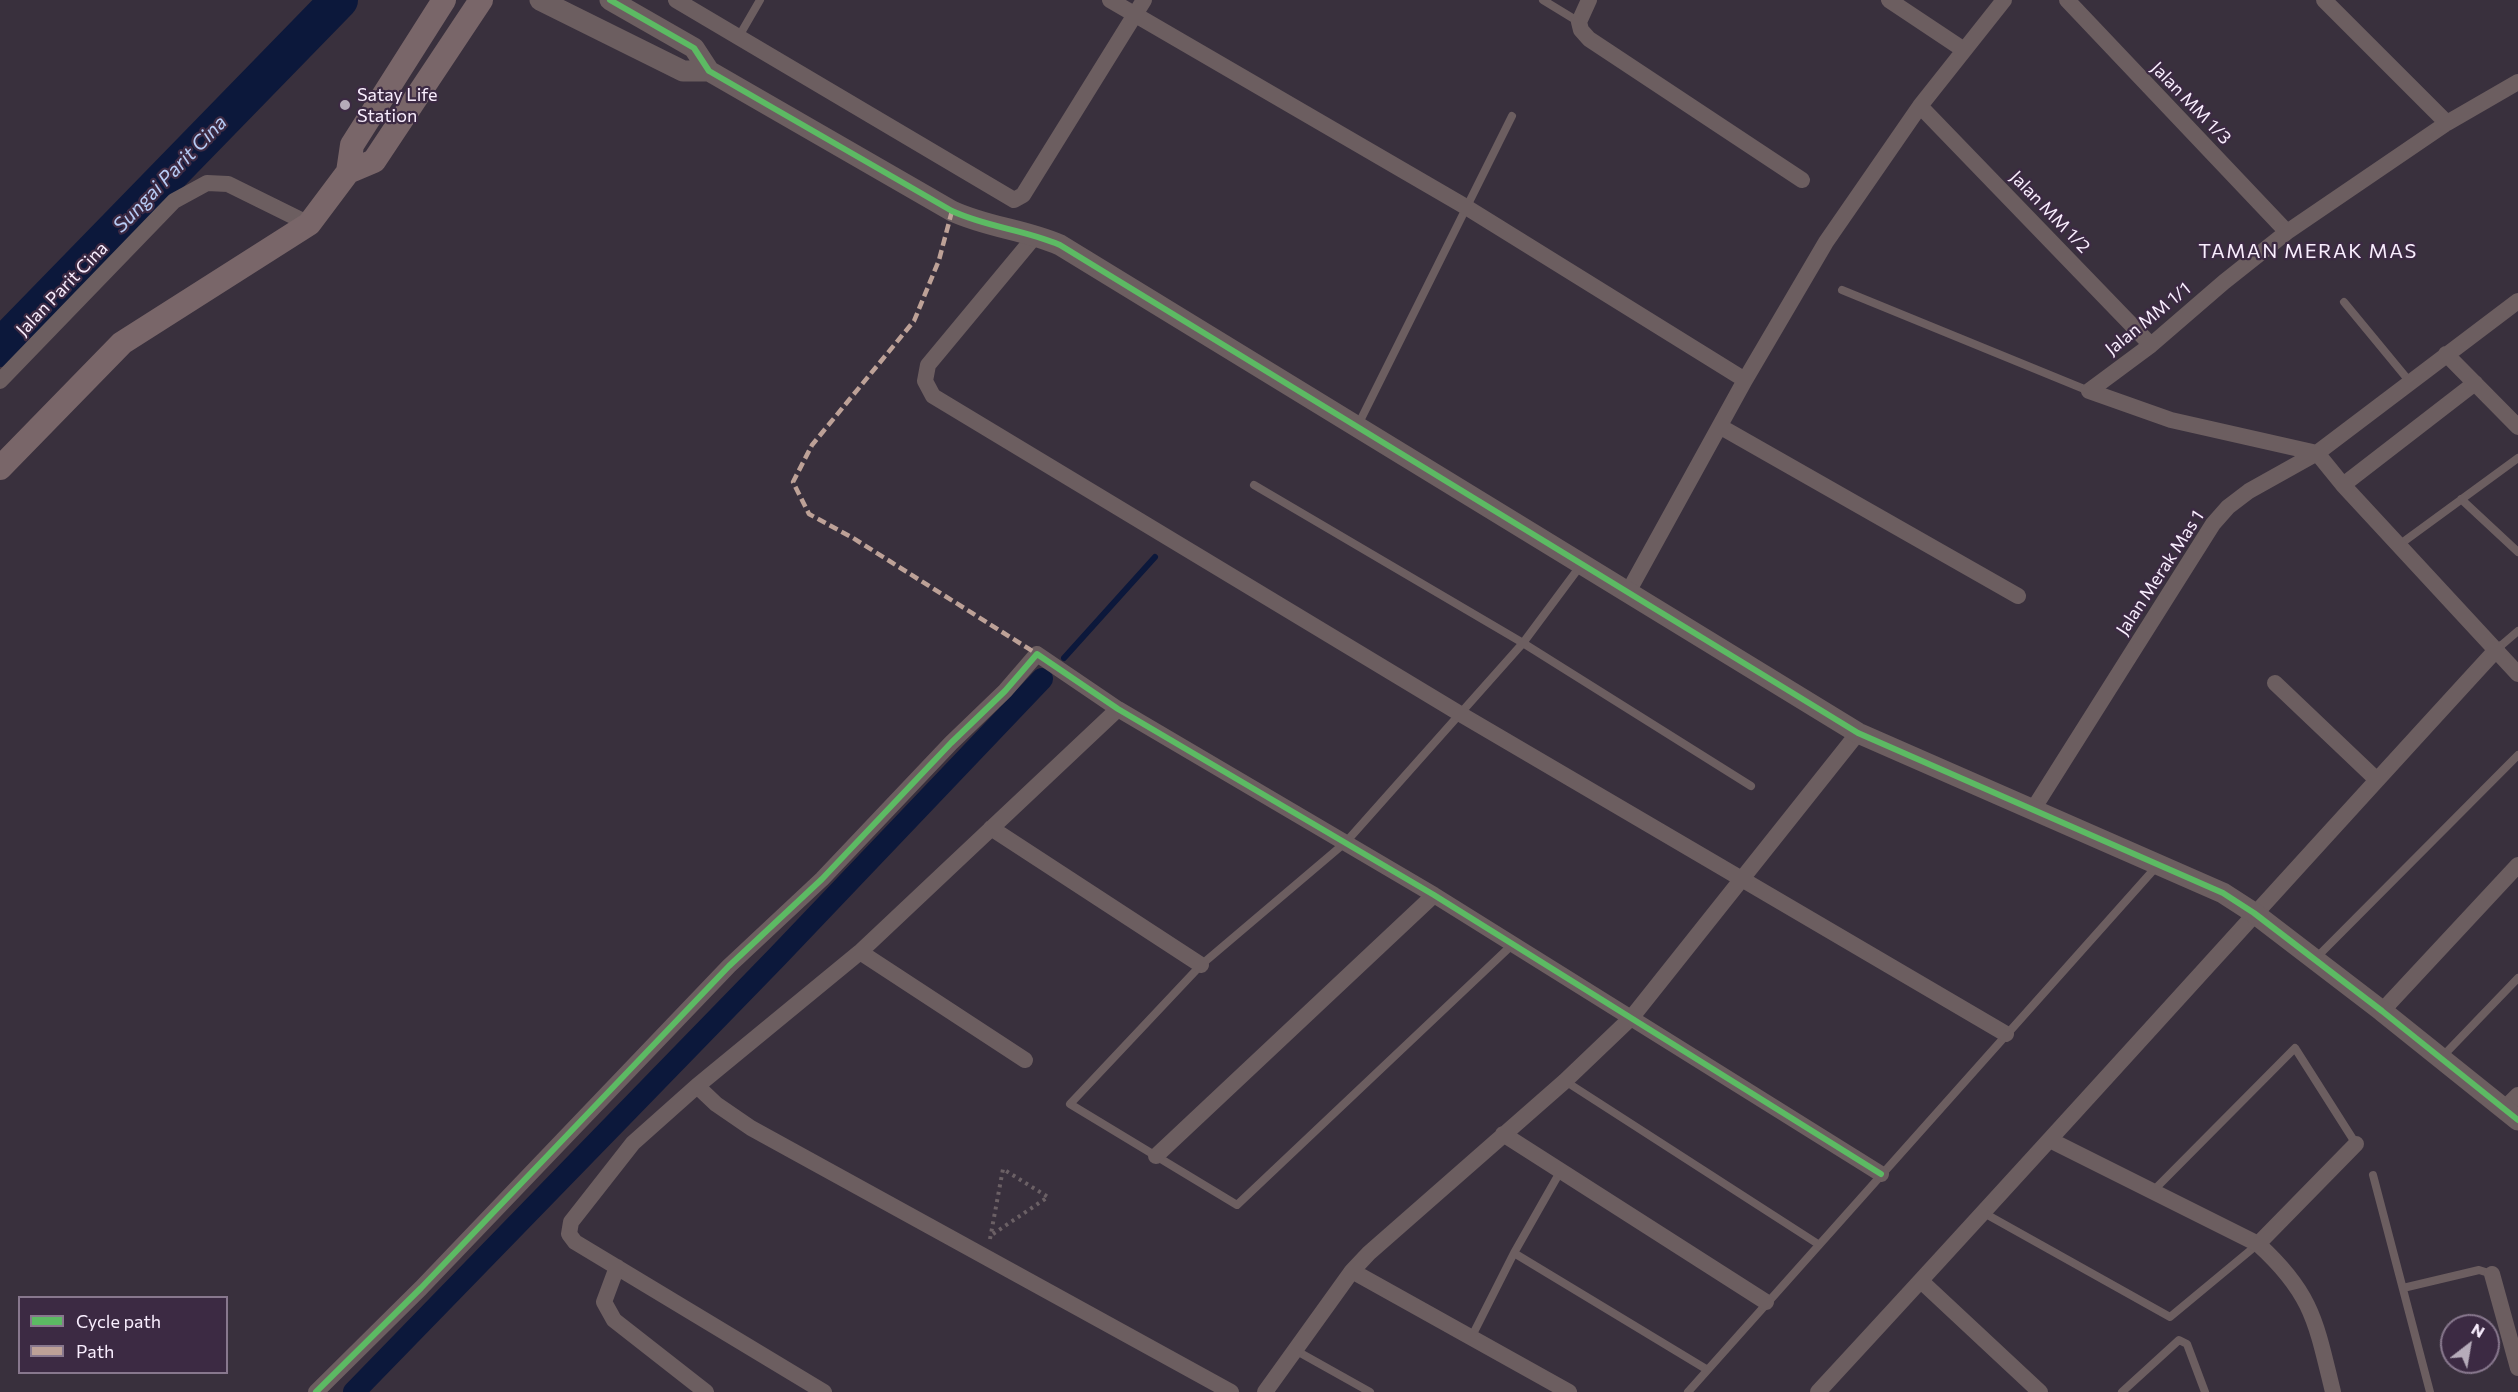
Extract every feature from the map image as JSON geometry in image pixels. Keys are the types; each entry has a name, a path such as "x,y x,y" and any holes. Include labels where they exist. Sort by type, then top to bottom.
{"main road":[{"path":"0,468 122,343 309,224 348,172 352,145 444,0"},
{"path":"348,172 374,161 481,0"}],"street":[{"path":"540,0 683,71 708,71"},
{"path":"610,0 694,48 708,71 952,211 993,227 1036,235 1060,245 1627,594 1858,733 2223,894 2253,913 2441,1057 2514,1107"},
{"path":"676,0 1014,200 1023,195 1144,0"},
{"path":"1110,0 1466,207 1745,380"},
{"path":"1589,0 1579,22 1581,30 1589,39 1802,180"},
{"path":"1889,0 1964,50"},
{"path":"1627,594 1745,380 1826,242 1920,106 2004,0"},
{"name":"Jalan MM 1/3","path":"2067,0 2287,232"},
{"path":"2324,0 2447,123"},
{"name":"Jalan MM 1/1","path":"2089,391 2151,345 2224,282 2287,232 2447,123 2516,86"},
{"name":"Jalan MM 1/2","path":"1920,106 2151,345"},
{"name":"Jalan Parit Cina","path":"0,381 174,201 207,183 228,184 309,224"},
{"path":"1036,235 928,365 925,381 933,396 1462,714 2006,1034"},
{"name":"Jalan Merak Mas 1","path":"2032,811 2213,524 2228,507 2249,491 2317,453 2518,301"},
{"path":"2446,354 2518,427"},
{"path":"2343,484 2475,383"},
{"path":"2089,391 2171,420 2317,453 2518,674"},
{"path":"1721,427 2018,596"},
{"path":"1818,1392 1984,1213 2253,913 2497,649"},
{"path":"316,1392 420,1288 729,966 822,879 951,743 1005,691 1037,654 1118,709 1434,895 1881,1173"},
{"path":"2275,683 2377,780"},
{"path":"824,1392 575,1242 569,1234 571,1222 633,1143 697,1086 860,952 1118,709"},
{"path":"1265,1392 1352,1271 1389,1234 1565,1081 1632,1017 1858,733"},
{"path":"991,828 1202,965"},
{"path":"2382,1011 2518,865"},
{"path":"1156,1156 1434,895"},
{"path":"860,952 1025,1060"},
{"path":"697,1086 716,1104 751,1128 1231,1392"},
{"path":"1503,1134 1766,1302"},
{"path":"2050,1140 2258,1244 2282,1265 2309,1304 2333,1392"},
{"path":"2258,1244 2356,1144"},
{"path":"617,1267 604,1302 614,1320 706,1392"},
{"path":"1352,1271 1569,1392"},
{"path":"2492,1274 2518,1368"},
{"path":"1921,1281 2040,1392"}],"lane":[{"path":"738,38 760,0"},
{"path":"1543,0 1579,22"},
{"path":"1356,428 1512,116"},
{"path":"1842,290 2089,391"},
{"path":"2344,302 2410,382"},
{"path":"2399,545 2518,458"},
{"path":"1254,485 1523,643 1751,786"},
{"path":"2461,499 2518,552"},
{"path":"1514,944 1237,1205 1070,1104 1202,965 1346,843 1523,643 1581,565"},
{"path":"2497,649 2518,631"},
{"path":"2315,960 2518,755"},
{"path":"1688,1392 1706,1369 2159,864"},
{"path":"2441,1057 2518,978"},
{"path":"2153,1191 2295,1048 2356,1144"},
{"path":"1565,1081 1818,1244"},
{"path":"1471,1339 1514,1253 1560,1172"},
{"path":"2373,1175 2430,1392"},
{"path":"1984,1213 2170,1317 2258,1244"},
{"path":"1514,1253 1706,1369"},
{"path":"2403,1288 2479,1270 2492,1274"},
{"path":"2122,1392 2179,1340 2187,1344 2205,1392"},
{"path":"1294,1350 1370,1392"}],"path":[{"path":"1003,1169 1048,1197 993,1234 1003,1169"}],"waterway":[{"name":"Sungai Parit Cina","path":"0,348 339,0"},
{"path":"1064,658 1155,557"},
{"path":"354,1392 776,958 1042,679"}],"marked path":[{"path":"952,211 939,260 914,321 812,445 793,482 809,514 853,538 1037,654"}],"cycle path":[{"path":"610,0 694,48 709,71 952,211 1060,245 1858,733 2223,893 2254,913 2382,1011 2518,1120"},
{"path":"316,1392 421,1288 729,966 822,879 951,743 1005,691 1037,654 1118,709 1434,895 1881,1174"}],"place":[{"name":"Satay Life Station","path":"345,105"}],"district":[{"name":"TAMAN MERAK MAS","path":"2308,251"}]}
